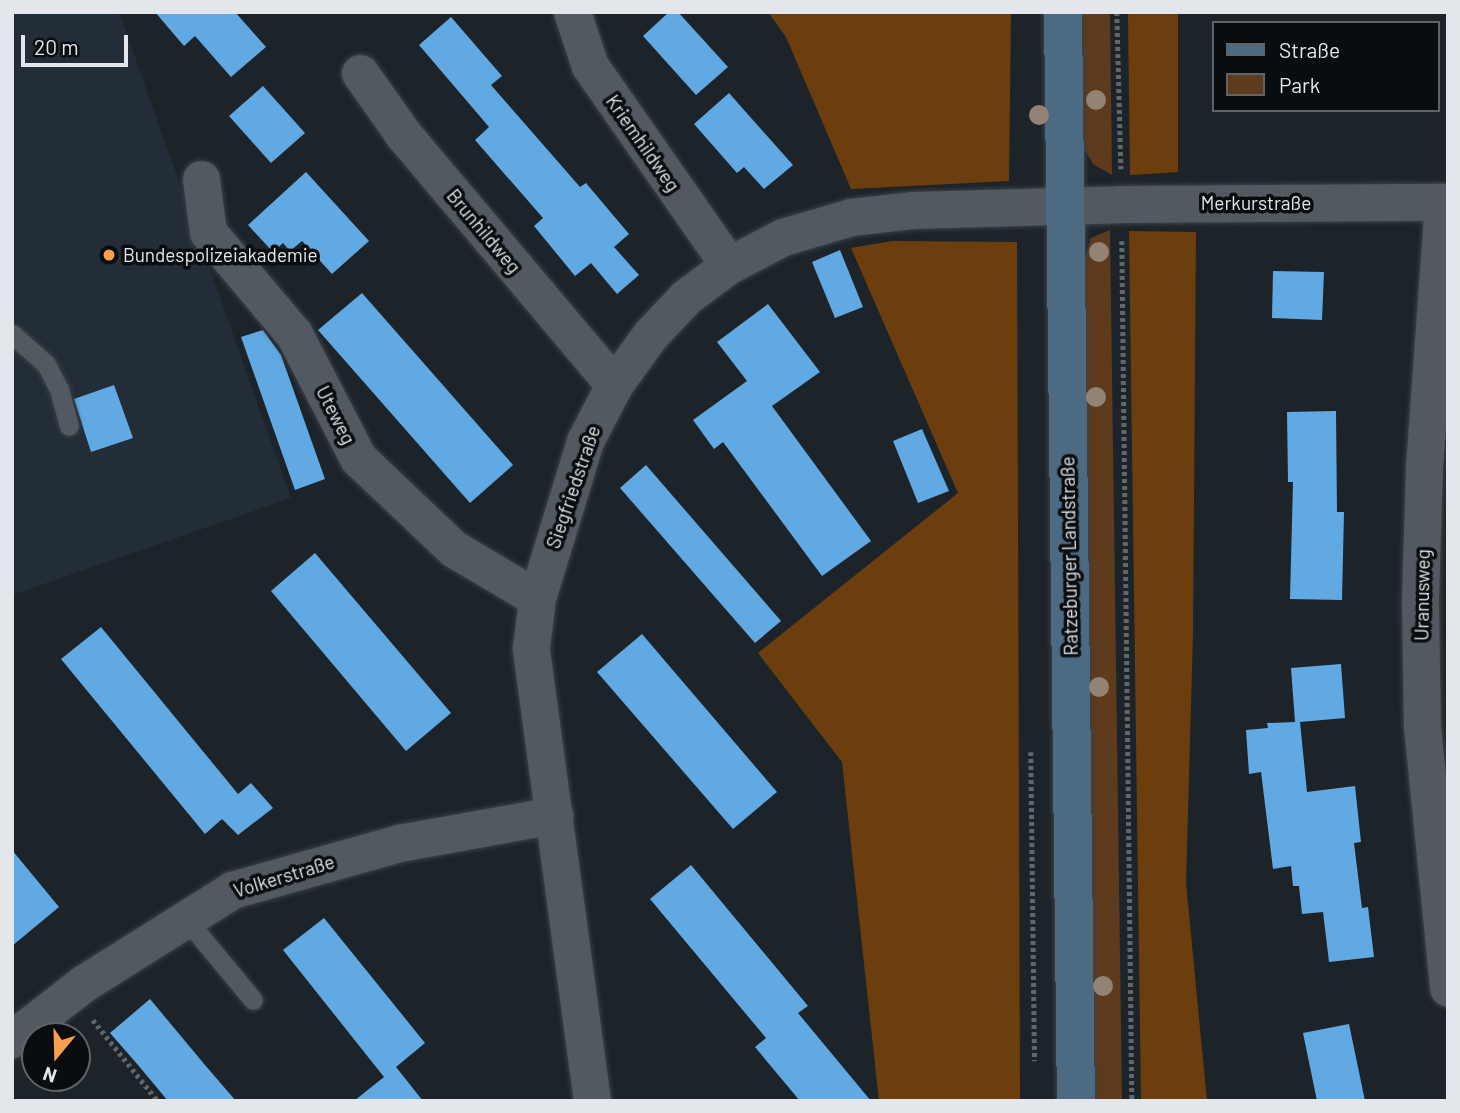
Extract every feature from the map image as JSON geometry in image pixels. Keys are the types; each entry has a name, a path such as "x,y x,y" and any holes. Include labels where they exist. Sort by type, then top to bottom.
{"main road":[{"name":"Ratzeburger Landstraße","path":"1063,12 1076,1101"}],"street":[{"name":"Kriemhildweg","path":"572,12 590,66 730,265"},
{"name":"Brunhildweg","path":"360,73 403,134 614,385"},
{"name":"Uteweg","path":"201,179 208,232 294,334 358,458 454,549 537,598"},
{"name":"Merkurstraße","path":"1064,206 1445,202"},
{"name":"Uranusweg","path":"1445,202 1424,465 1420,603 1422,726 1448,988"},
{"name":"Siegfriedstraße","path":"592,1101 531,648 537,598 585,441 614,385 650,335 686,297 730,265 783,237 851,217 912,210 1064,206"},
{"name":"Volkerstraße","path":"12,1039 71,993 232,890 399,843 555,815"}],"lane":[{"path":"12,334 46,364 59,389 69,426"},
{"path":"186,919 253,1000"}],"path":[{"path":"1118,12 1132,1101"},
{"path":"71,993 158,1101"}],"shaded area":[{"name":"Bundespolizeiakademie","path":"12,12 119,12 291,498 12,595"},
{"path":"768,12 1011,12 1009,181 851,189 786,37"},
{"path":"1128,12 1178,12 1178,172 1130,175"},
{"path":"1129,231 1196,232 1193,633 1186,883 1207,1101 1141,1101"},
{"path":"893,241 1017,242 1020,1101 879,1101 842,762 758,653 958,493 851,248"}],"green space":[{"path":"1081,12 1110,12 1112,175 1093,164 1083,147"},
{"path":"1110,230 1122,1101 1092,1101 1083,264 1091,238"}],"building":[{"path":"155,12 235,12 266,47 231,77 195,36 184,46"},
{"path":"669,12 678,12 728,67 696,95 643,36"},
{"path":"451,17 502,76 491,85 580,187 586,183 629,234 614,247 639,275 617,294 591,263 575,276 534,226 543,218 475,140 489,127 419,45"},
{"path":"263,86 305,133 271,163 229,116"},
{"path":"729,93 793,165 764,189 744,167 737,173 694,124"},
{"path":"306,172 369,241 332,274 302,241 290,251 283,243 273,252 248,225"},
{"path":"840,250 863,307 835,318 812,262"},
{"path":"1273,271 1324,272 1322,320 1272,318"},
{"path":"362,293 513,465 470,503 318,330"},
{"path":"768,304 820,372 772,406 871,541 822,576 723,442 714,449 693,420 747,381 717,342"},
{"path":"263,330 281,355 325,479 295,490 241,337"},
{"path":"114,385 133,438 91,452 74,399"},
{"path":"1336,411 1337,512 1344,512 1342,600 1290,599 1293,482 1288,482 1287,412"},
{"path":"922,429 949,491 918,503 893,441"},
{"path":"646,465 781,621 755,643 620,488"},
{"path":"315,553 451,713 406,751 271,591"},
{"path":"101,627 238,794 251,783 273,808 238,835 222,819 205,834 61,659"},
{"path":"642,634 777,792 733,829 597,672"},
{"path":"1341,664 1345,718 1300,722 1307,792 1355,786 1361,842 1354,843 1362,908 1368,907 1374,957 1329,962 1323,912 1302,914 1299,886 1293,886 1291,866 1273,869 1261,772 1249,774 1246,730 1268,728 1267,723 1295,722 1291,668"},
{"path":"12,850 59,907 12,946"},
{"path":"691,865 808,1006 798,1013 871,1101 800,1101 755,1047 766,1038 650,899"},
{"path":"324,918 425,1043 396,1067 423,1101 354,1101 384,1077 283,950"},
{"path":"150,999 236,1101 168,1101 110,1033"},
{"path":"1349,1024 1365,1101 1317,1101 1303,1033"}],"place":[{"name":"Bundespolizeiakademie","path":"109,255"}]}
